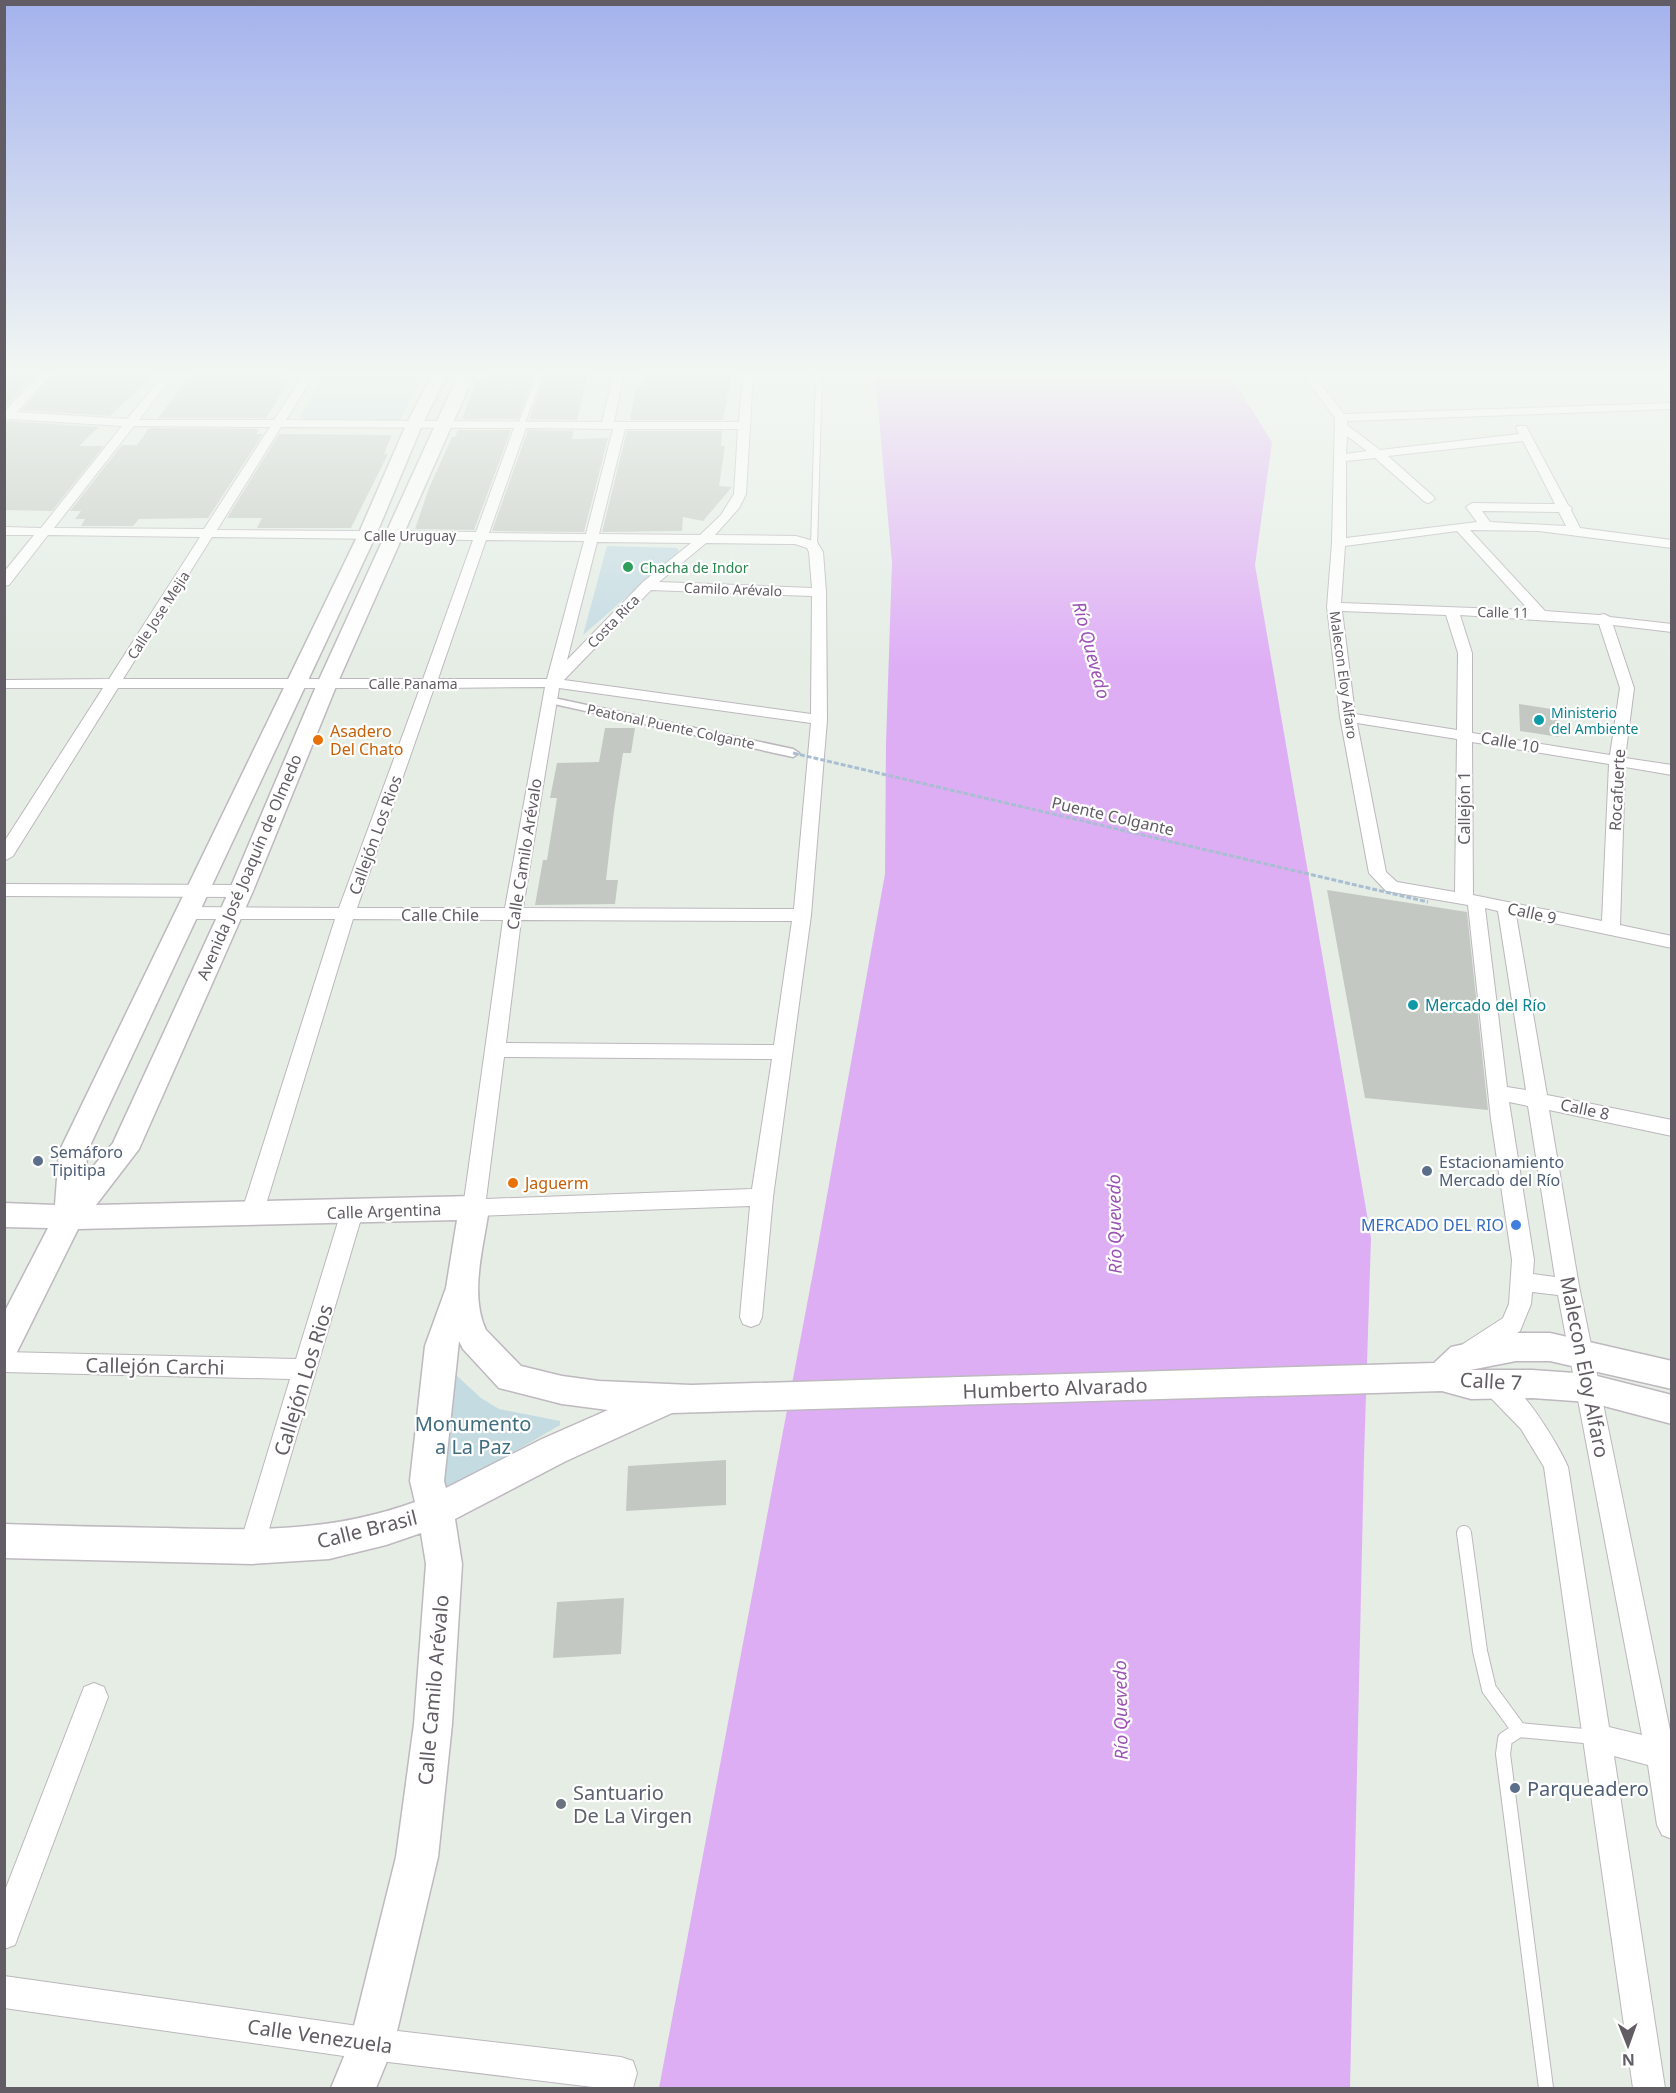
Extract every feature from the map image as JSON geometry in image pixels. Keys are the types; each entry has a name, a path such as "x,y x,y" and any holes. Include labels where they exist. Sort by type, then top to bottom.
{"main road":[{"name":"Avenida José Joaquín de Olmedo","path":"69,1217 73,1152 294,684 367,535 394,471"},
{"name":"Avenida José Joaquín de Olmedo","path":"4,1346 69,1217 124,1149 241,891 327,684 424,471"},
{"name":"Calle Argentina","path":"4,1215 69,1217 474,1208"},
{"name":"Calle Camilo Arévalo","path":"353,2088 372,2043 417,1857 433,1724 444,1564 442,1539 427,1481 441,1346 462,1288 474,1208"},
{"name":"Calle Camilo Arévalo","path":"462,1288 467,1324 474,1339 511,1378 562,1390 599,1395 679,1399"},
{"name":"Calle 7","path":"1441,1370 1516,1347 1550,1347 1671,1375"},
{"name":"Calle 7","path":"1441,1370 1472,1384 1563,1385 1589,1388 1671,1410"},
{"name":"Humberto Alvarado","path":"679,1399 1441,1370"},
{"name":"Calle Brasil","path":"4,1541 252,1547 329,1542 386,1529 436,1511 554,1450 679,1399"}],"street":[{"path":"4,582 91,471"},
{"name":"Calle Jose Mejia","path":"4,856 249,471"},
{"name":"Callejón Los Rios","path":"252,1214 346,914 505,471"},
{"name":"Calle Camilo Arévalo","path":"474,1208 497,1050 513,915 549,700 593,537 606,471"},
{"name":"Costa Rica","path":"553,683 648,586 726,517 739,498 742,471"},
{"name":"Malecon Eloy Alfaro","path":"1339,471 1339,543 1334,607 1348,717 1378,873 1392,887"},
{"path":"1396,471 1429,500"},
{"path":"1546,471 1576,532"},
{"path":"1486,525 1472,507 1566,508"},
{"path":"1339,543 1486,525 1576,532 1671,544"},
{"path":"1460,527 1539,613"},
{"name":"Calle Uruguay","path":"4,531 702,538 800,540 807,541 814,547"},
{"path":"751,1317 762,1197 802,915 819,720 819,592 814,547"},
{"name":"Camilo Arévalo","path":"648,586 819,592"},
{"name":"Calle 11","path":"1334,607 1539,613 1604,618 1671,628"},
{"name":"Callejón 1","path":"1452,611 1465,653 1465,735 1471,900"},
{"name":"Rocafuerte","path":"1604,618 1627,688 1617,760 1611,929"},
{"name":"Calle Panama","path":"4,684 553,683 819,720"},
{"name":"Peatonal Puente Colgante","path":"549,700 793,753"},
{"name":"Calle 10","path":"1348,717 1671,770"},
{"name":"Calle 9","path":"1392,887 1471,900 1671,942"},
{"path":"4,890 241,891"},
{"path":"1441,1370 1512,1324 1520,1304 1522,1281 1523,1260 1498,1092 1476,910 1471,900"},
{"name":"Malecon Eloy Alfaro","path":"1506,908 1568,1286 1666,1755 1671,1825"},
{"name":"Calle Chile","path":"187,914 802,915"},
{"path":"497,1050 784,1052"},
{"name":"Calle 8","path":"1498,1092 1671,1128"},
{"name":"Calle Argentina","path":"474,1208 762,1197"},
{"name":"Callejón Los Rios","path":"252,1547 352,1212"},
{"path":"1522,1281 1568,1286"},
{"name":"Callejón Carchi","path":"4,1362 306,1369"},
{"path":"1492,1384 1513,1401 1531,1424 1550,1451 1556,1467 1649,2088"},
{"path":"4,1934 93,1697"},
{"path":"1598,1737 1666,1755"},
{"name":"Calle Venezuela","path":"4,1992 372,2043 621,2073 617,2088"}],"lane":[{"path":"814,547 816,471"},
{"path":"1464,1533 1480,1651 1489,1689 1519,1730"},
{"path":"1546,2088 1503,1754 1505,1739 1519,1730 1598,1737"}],"path":[{"name":"Puente Colgante","path":"793,753 1428,902"}],"green space":[{"path":"607,546 677,548 679,551 583,635"},
{"name":"Monumento a La Paz","path":"447,1341 456,1375 481,1398 499,1409 560,1421 560,1425 480,1472 431,1493"}],"water":[{"name":"Río Quevedo","path":"884,471 1268,471 1255,565 1371,1238 1350,2088 659,2088 815,1262 885,874 886,743 892,563"}],"building":[{"path":"4,471 84,471 52,511 4,510"},
{"path":"102,471 239,471 208,518 139,519 133,526 81,526 85,519 75,519 81,511 70,511"},
{"path":"256,471 380,471 351,528 257,528 262,518 227,518"},
{"path":"437,471 496,471 474,530 415,529"},
{"path":"514,471 600,471 584,532 492,531"},
{"path":"617,471 721,471 719,486 732,487 703,521 683,517 682,531 602,532"},
{"name":"Ministerio del Ambiente","path":"1519,704 1558,710 1559,737 1520,731"},
{"path":"605,728 635,728 631,753 623,753 606,880 618,880 615,904 535,905 543,860 547,860 557,798 550,798 557,763 599,762"},
{"name":"Mercado del Río","path":"1327,890 1467,912 1488,1110 1365,1098"},
{"path":"726,1460 726,1505 626,1511 628,1466"},
{"path":"624,1598 621,1654 553,1658 557,1602"}],"place":[{"name":"Chacha de Indor","path":"628,567"},
{"name":"Ministerio del Ambiente","path":"1539,720"},
{"name":"Asadero Del Chato","path":"318,740"},
{"name":"Mercado del Río","path":"1413,1005"},
{"name":"Semáforo Tipitipa","path":"38,1161"},
{"name":"Estacionamiento Mercado del Río","path":"1427,1171"},
{"name":"Jaguerm","path":"513,1183"},
{"name":"MERCADO DEL RIO","path":"1516,1225"},
{"name":"Parqueadero","path":"1515,1788"},
{"name":"Santuario De La Virgen","path":"561,1804"}]}
